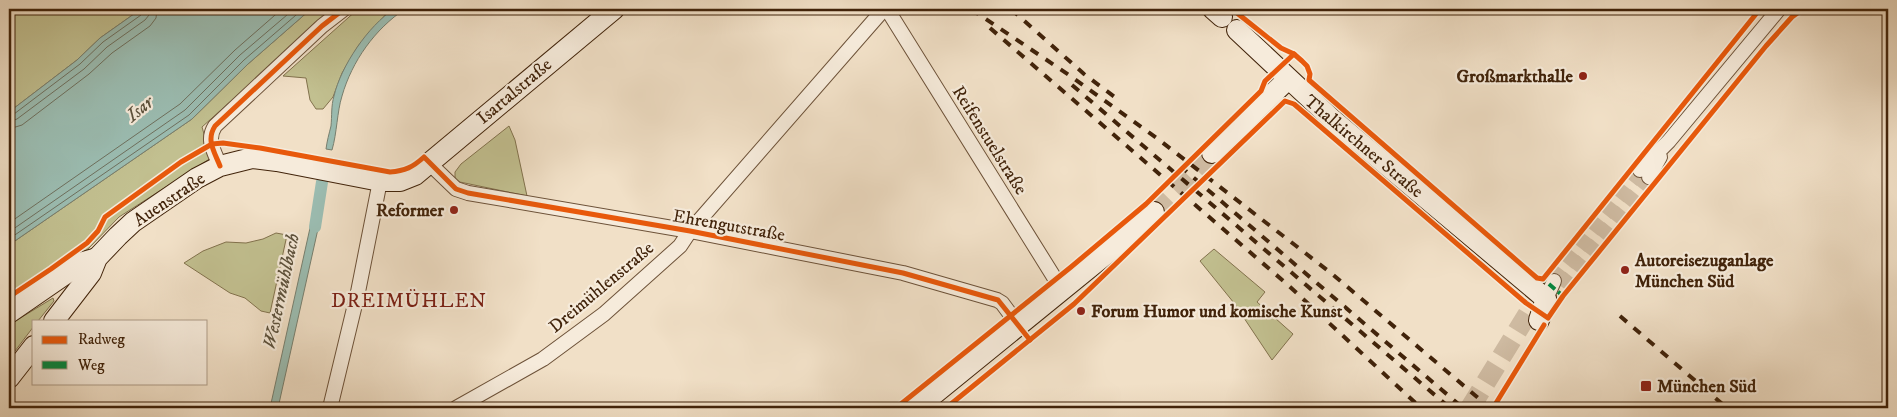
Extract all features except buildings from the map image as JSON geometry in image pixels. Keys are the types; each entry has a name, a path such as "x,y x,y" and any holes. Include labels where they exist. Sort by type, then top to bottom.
{"street":[{"path":"220,166 211,141 210,133 215,126 322,26 344,9"},
{"name":"Isartalstraße","path":"422,169 614,9"},
{"name":"Dreimühlenstraße","path":"456,408 543,358 604,314 680,246 690,231 885,9"},
{"name":"Reifenstuelstraße","path":"885,9 1062,290"},
{"path":"1644,174 1778,9"},
{"name":"Thalkirchner Straße","path":"1237,30 1338,125 1554,289 1534,316"},
{"path":"1212,153 1288,79"},
{"name":"Auenstraße","path":"55,320 91,273 97,258 133,222 197,178 220,166 252,158 394,182 422,169"},
{"name":"Ehrengutstraße","path":"422,169 456,189 468,193 690,231 904,273 974,292 1000,302 1019,326"},
{"path":"330,408 358,292 380,181"},
{"path":"917,408 1110,251 1154,212"},
{"path":"9,314 83,262 97,258"},
{"path":"9,378 32,349"}],"shaded area":[{"path":"9,9 141,9 100,38 77,60 9,112"},
{"path":"311,9 334,9 202,127 211,158 119,217 89,248 54,275 9,303 9,245 192,119 248,64"},
{"path":"358,9 394,9 387,13 358,46 342,73 333,97 323,109 316,109 310,100 306,78 283,76"},
{"path":"509,126 515,140 527,196 455,181 455,172 461,164"},
{"path":"276,233 287,235 270,313 261,311 245,298 230,293 184,263 203,251 226,242 246,243 263,239"},
{"path":"1214,249 1265,292 1257,302 1293,334 1272,360 1234,303 1200,261"},
{"path":"53,298 54,301 39,320 32,320 32,329 15,351 12,349 9,353 9,325"}],"water":[{"name":"Isar","path":"141,9 311,9 248,64 192,119 9,245 9,112 77,60 100,38"},
{"path":"394,9 405,9 375,36 358,58 352,70 340,102 332,150 326,149 331,126 333,100 343,72 365,36 384,16"},
{"path":"314,210 322,211 278,408 270,408"}],"waterway":[{"name":"Westermühlbach","path":"315,227 322,182"}],"tunnel":[{"path":"1154,212 1212,153"},
{"path":"1554,281 1640,170"},
{"path":"1562,287 1649,177"},
{"path":"1470,408 1529,312"}],"railway":[{"path":"971,9 1069,75 1158,139 1331,273 1490,408"},
{"path":"1011,9 1084,74 1120,101"},
{"path":"990,28 1288,285 1421,408"},
{"path":"1072,85 1450,408"},
{"path":"1180,166 1463,408"},
{"path":"1620,316 1727,408"}],"marked path":[{"path":"1546,276 1543,279 1563,296"}],"cycle path":[{"path":"220,166 211,141 212,131 215,126 322,26 344,9"},
{"path":"1232,9 1281,48 1294,54 1307,66 1310,74 1309,80 1537,278 1543,279 1760,9"},
{"path":"946,408 1074,304 1285,101 1294,104 1526,303 1548,318 1563,296 1766,46 1792,17 1803,9"},
{"path":"896,408 1146,204 1261,91 1265,81 1294,54"},
{"path":"9,297 87,243 98,231 105,217 181,162 212,144 223,143 390,172 408,168 424,157 456,189 468,193 690,231 903,273 998,300 1030,340"},
{"path":"1493,408 1544,325"}],"place":[{"name":"Großmarkthalle","path":"1583,76"},
{"name":"Reformer","path":"454,210"},
{"name":"Autoreisezuganlage München Süd","path":"1625,270"},
{"name":"Forum Humor und komische Kunst","path":"1081,311"},
{"name":"München Süd","path":"1646,386"}],"district":[{"name":"DREIMÜHLEN","path":"409,300"}]}
